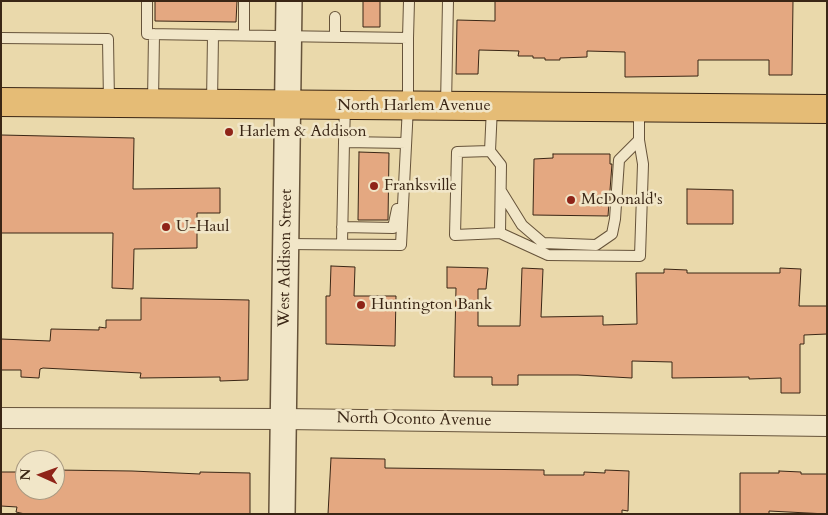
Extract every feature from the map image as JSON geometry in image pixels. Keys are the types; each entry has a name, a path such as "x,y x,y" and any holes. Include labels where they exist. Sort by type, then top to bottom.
{"main road":[{"name":"North Harlem Avenue","path":"1,102 827,109"}],"street":[{"name":"West Addison Street","path":"282,514 288,1"},
{"name":"North Oconto Avenue","path":"1,418 284,419 827,426"}],"lane":[{"path":"147,1 146,34 408,38"},
{"path":"244,1 244,35"},
{"path":"286,244 401,245 408,106 409,1"},
{"path":"446,106 448,1"},
{"path":"335,16 336,36"},
{"path":"153,103 154,34"},
{"path":"212,104 213,35"},
{"path":"1,38 108,39 108,103"},
{"path":"342,244 345,105"},
{"path":"492,106 490,151 501,165 500,233"},
{"path":"490,151 457,152 455,235 500,233 548,255 640,256 643,164 639,140 639,107"},
{"path":"500,190 522,225 543,243 596,245 612,234 615,219 619,160 639,140"},
{"path":"344,142 406,143"},
{"path":"342,227 393,228 396,217 399,152 406,143"}],"building":[{"path":"155,1 237,1 236,22 155,21"},
{"path":"363,1 380,1 380,27 363,27"},
{"path":"495,1 793,1 792,75 769,75 769,60 698,60 698,76 625,77 625,52 587,51 587,57 545,60 545,58 533,58 533,56 518,56 519,51 479,50 478,74 456,74 457,20 495,21"},
{"path":"1,135 134,138 133,189 220,188 220,213 197,213 197,248 134,249 133,289 112,288 113,233 1,233"},
{"name":"Franksville","path":"359,152 389,153 388,220 358,220"},
{"name":"McDonald's","path":"553,154 610,154 610,164 612,164 608,216 533,215 534,159 553,158"},
{"path":"687,189 733,190 733,224 687,224"},
{"name":"Huntington Bank","path":"331,266 355,267 354,296 396,296 395,346 326,344 326,296 330,296"},
{"path":"447,267 488,268 486,289 478,289 478,326 520,326 522,268 543,269 541,317 603,316 603,325 637,324 636,273 664,273 664,269 687,270 687,273 780,273 780,268 801,269 799,306 827,306 827,334 804,335 804,344 800,344 800,393 781,393 781,378 672,378 672,362 632,361 632,378 578,375 518,375 518,385 492,385 492,377 454,377 456,288 447,288"},
{"path":"141,298 249,300 248,380 220,381 220,377 140,378 141,373 43,368 40,369 39,378 21,377 21,370 1,370 1,339 50,341 51,329 99,330 99,327 106,328 106,320 141,320"},
{"path":"331,458 385,459 385,468 544,470 544,475 584,475 584,472 605,473 605,470 629,471 628,511 622,510 622,514 328,514"},
{"path":"65,470 200,474 200,472 250,473 250,514 25,514 16,512 17,507 1,506 1,472 15,472 15,500 65,500"},
{"path":"779,471 801,472 801,474 827,474 827,514 769,511 769,514 740,514 740,473 779,473"}],"place":[{"name":"Harlem & Addison","path":"229,132"},
{"name":"Franksville","path":"374,186"},
{"name":"McDonald's","path":"571,200"},
{"name":"U-Haul","path":"166,227"},
{"name":"Huntington Bank","path":"361,305"}]}
